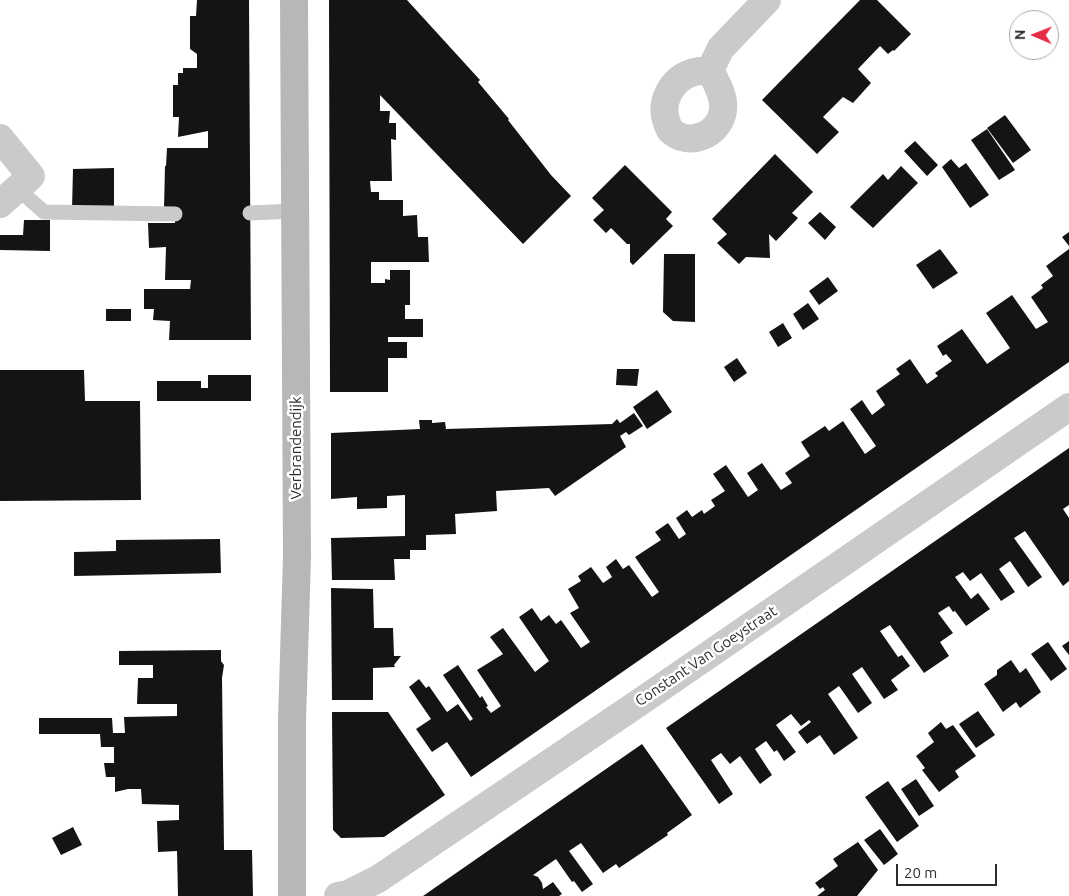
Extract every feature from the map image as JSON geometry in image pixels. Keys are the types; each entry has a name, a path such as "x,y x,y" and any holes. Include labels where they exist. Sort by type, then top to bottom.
{"main road":[{"name":"Verbrandendijk","path":"292,896 292,721 297,556 294,0"}],"street":[{"path":"710,70 721,48 767,0"},
{"path":"0,138 31,176 9,196"},
{"name":"Constant Van Goeystraat","path":"338,896 348,894 386,873 640,702 1069,407"}],"lane":[{"path":"9,196 44,212 175,214"},
{"path":"250,213 295,211"}],"building":[{"path":"197,0 249,0 251,340 169,340 170,321 153,320 154,309 144,309 144,289 190,289 191,280 165,280 166,247 149,248 148,223 175,223 175,214 164,208 167,148 208,148 208,131 178,137 179,117 173,117 173,85 178,85 178,73 183,73 183,68 197,68 197,54 190,49 190,16 196,16"},
{"path":"329,0 407,0 480,80 478,82 509,119 551,175 571,196 523,244 380,95 380,111 390,111 389,123 396,123 396,140 391,139 392,181 370,181 371,192 379,192 379,200 403,200 403,216 417,215 418,237 428,237 429,262 371,262 371,283 385,283 385,279 390,280 390,270 410,270 410,305 405,305 405,319 423,319 423,337 388,337 388,342 407,342 407,358 388,358 388,392 330,392"},
{"path":"860,0 877,0 911,34 894,51 888,54 880,46 858,69 871,83 853,103 843,97 823,117 839,132 817,154 762,100"},
{"path":"1005,115 1031,150 1013,163 987,128"},
{"path":"987,129 1015,170 999,180 971,140"},
{"path":"915,141 938,165 927,176 904,151"},
{"path":"775,154 813,192 792,213 798,218 776,241 769,234 770,258 746,257 739,264 717,243 727,234 712,219"},
{"path":"951,159 959,168 966,163 989,195 970,208 942,167"},
{"path":"625,165 672,212 666,219 673,226 633,265 630,262 630,244 627,244 611,228 606,233 593,220 604,210 592,198"},
{"path":"901,166 918,183 873,228 850,207 883,174 888,180"},
{"path":"114,168 114,209 72,209 73,169"},
{"path":"820,212 836,227 825,240 808,223"},
{"path":"24,220 50,220 50,251 0,250 0,235 23,235"},
{"path":"1069,232 1069,246 1062,237"},
{"path":"940,249 958,273 933,289 916,265"},
{"path":"1069,249 1069,362 471,777 447,742 432,752 416,729 431,719 409,687 419,679 426,688 429,686 447,712 458,704 470,721 473,719 443,675 458,665 480,698 482,696 488,706 486,707 491,713 501,706 477,670 503,654 490,637 503,628 535,672 549,661 519,617 532,608 541,621 549,615 556,624 561,620 581,648 590,642 570,613 579,608 568,589 581,581 578,576 591,567 603,583 612,577 606,567 616,559 623,569 629,565 652,597 659,592 635,557 661,540 655,532 668,523 679,539 686,534 676,518 687,510 692,517 702,510 704,514 715,506 711,500 725,491 713,474 726,465 748,497 758,490 747,473 762,463 781,490 792,483 785,473 810,456 801,442 825,426 829,431 843,421 865,454 876,446 850,409 862,400 872,415 885,405 876,391 900,374 896,369 910,359 927,384 938,376 935,373 952,361 946,354 943,356 937,346 962,329 987,364 1010,348 986,313 1012,295 1036,329 1048,322 1031,297 1043,288 1041,285 1053,276 1046,266"},
{"path":"664,254 695,254 695,322 673,321 663,312"},
{"path":"828,277 838,291 819,305 809,291"},
{"path":"808,303 819,319 803,330 793,314"},
{"path":"106,309 131,309 131,321 106,321"},
{"path":"783,323 792,338 778,347 769,332"},
{"path":"737,358 747,373 734,382 724,367"},
{"path":"617,369 639,369 637,386 616,385"},
{"path":"0,370 84,370 85,401 140,401 141,500 0,501"},
{"path":"208,375 251,375 251,401 157,401 157,381 201,381 201,388 208,388"},
{"path":"657,390 672,412 647,429 633,407"},
{"path":"634,413 643,426 629,435 626,432 620,436 626,447 555,496 549,488 496,491 497,511 455,514 456,534 426,535 426,550 410,550 410,559 394,559 395,580 332,580 331,538 405,536 405,495 387,496 387,508 357,509 357,497 331,499 331,433 420,429 419,420 432,420 432,423 445,422 446,429 612,424 617,419 620,423"},
{"path":"1069,448 1069,505 1063,509 1069,518 1069,581 1063,586 1025,531 1014,538 1042,577 1028,587 1010,561 999,569 1015,592 1001,601 981,573 970,581 963,572 955,577 971,599 978,593 990,609 966,626 949,606 938,613 953,633 940,642 949,656 924,673 890,625 880,631 898,657 902,655 910,666 891,680 898,690 884,699 862,667 852,674 872,703 858,713 839,686 828,694 858,738 834,755 820,735 807,744 798,732 811,722 809,720 801,726 791,714 776,725 796,752 784,761 777,750 774,752 766,741 755,749 772,775 760,784 740,756 730,764 721,753 711,760 733,794 719,804 666,728"},
{"path":"220,539 221,573 74,576 74,552 116,551 116,540"},
{"path":"331,588 373,589 374,628 393,628 394,656 401,656 394,665 395,667 373,668 373,700 332,700"},
{"path":"1069,641 1069,655 1062,646"},
{"path":"1048,642 1067,669 1051,681 1031,654"},
{"path":"221,650 221,661 224,665 222,678 224,850 252,850 253,896 178,896 177,851 158,852 157,821 179,820 179,805 142,804 141,789 115,792 115,777 106,777 104,763 114,763 114,747 101,747 100,734 39,734 39,718 112,718 113,733 125,733 124,717 177,716 177,704 137,704 138,678 153,678 153,665 119,665 119,651"},
{"path":"1011,660 1020,673 1026,668 1041,692 1020,708 1016,702 1003,712 984,684 997,675 997,670"},
{"path":"978,711 995,735 976,748 959,724"},
{"path":"332,712 388,712 445,795 384,837 341,838 333,830"},
{"path":"941,722 946,729 953,725 976,756 955,771 959,777 939,792 922,770 925,768 916,756 934,742 928,733"},
{"path":"642,744 692,815 667,833 668,835 619,868 616,864 603,873 581,843 569,851 593,884 582,892 574,881 572,882 556,859 533,875 538,877 543,889 553,882 562,894 559,896 423,896"},
{"path":"916,779 934,806 919,816 901,789"},
{"path":"888,781 919,826 897,842 865,797"},
{"path":"73,827 82,845 61,855 52,838"},
{"path":"880,829 898,854 884,865 864,840"},
{"path":"858,842 878,870 857,896 817,896 825,890 823,887 820,889 815,883 838,866 833,859"}]}
